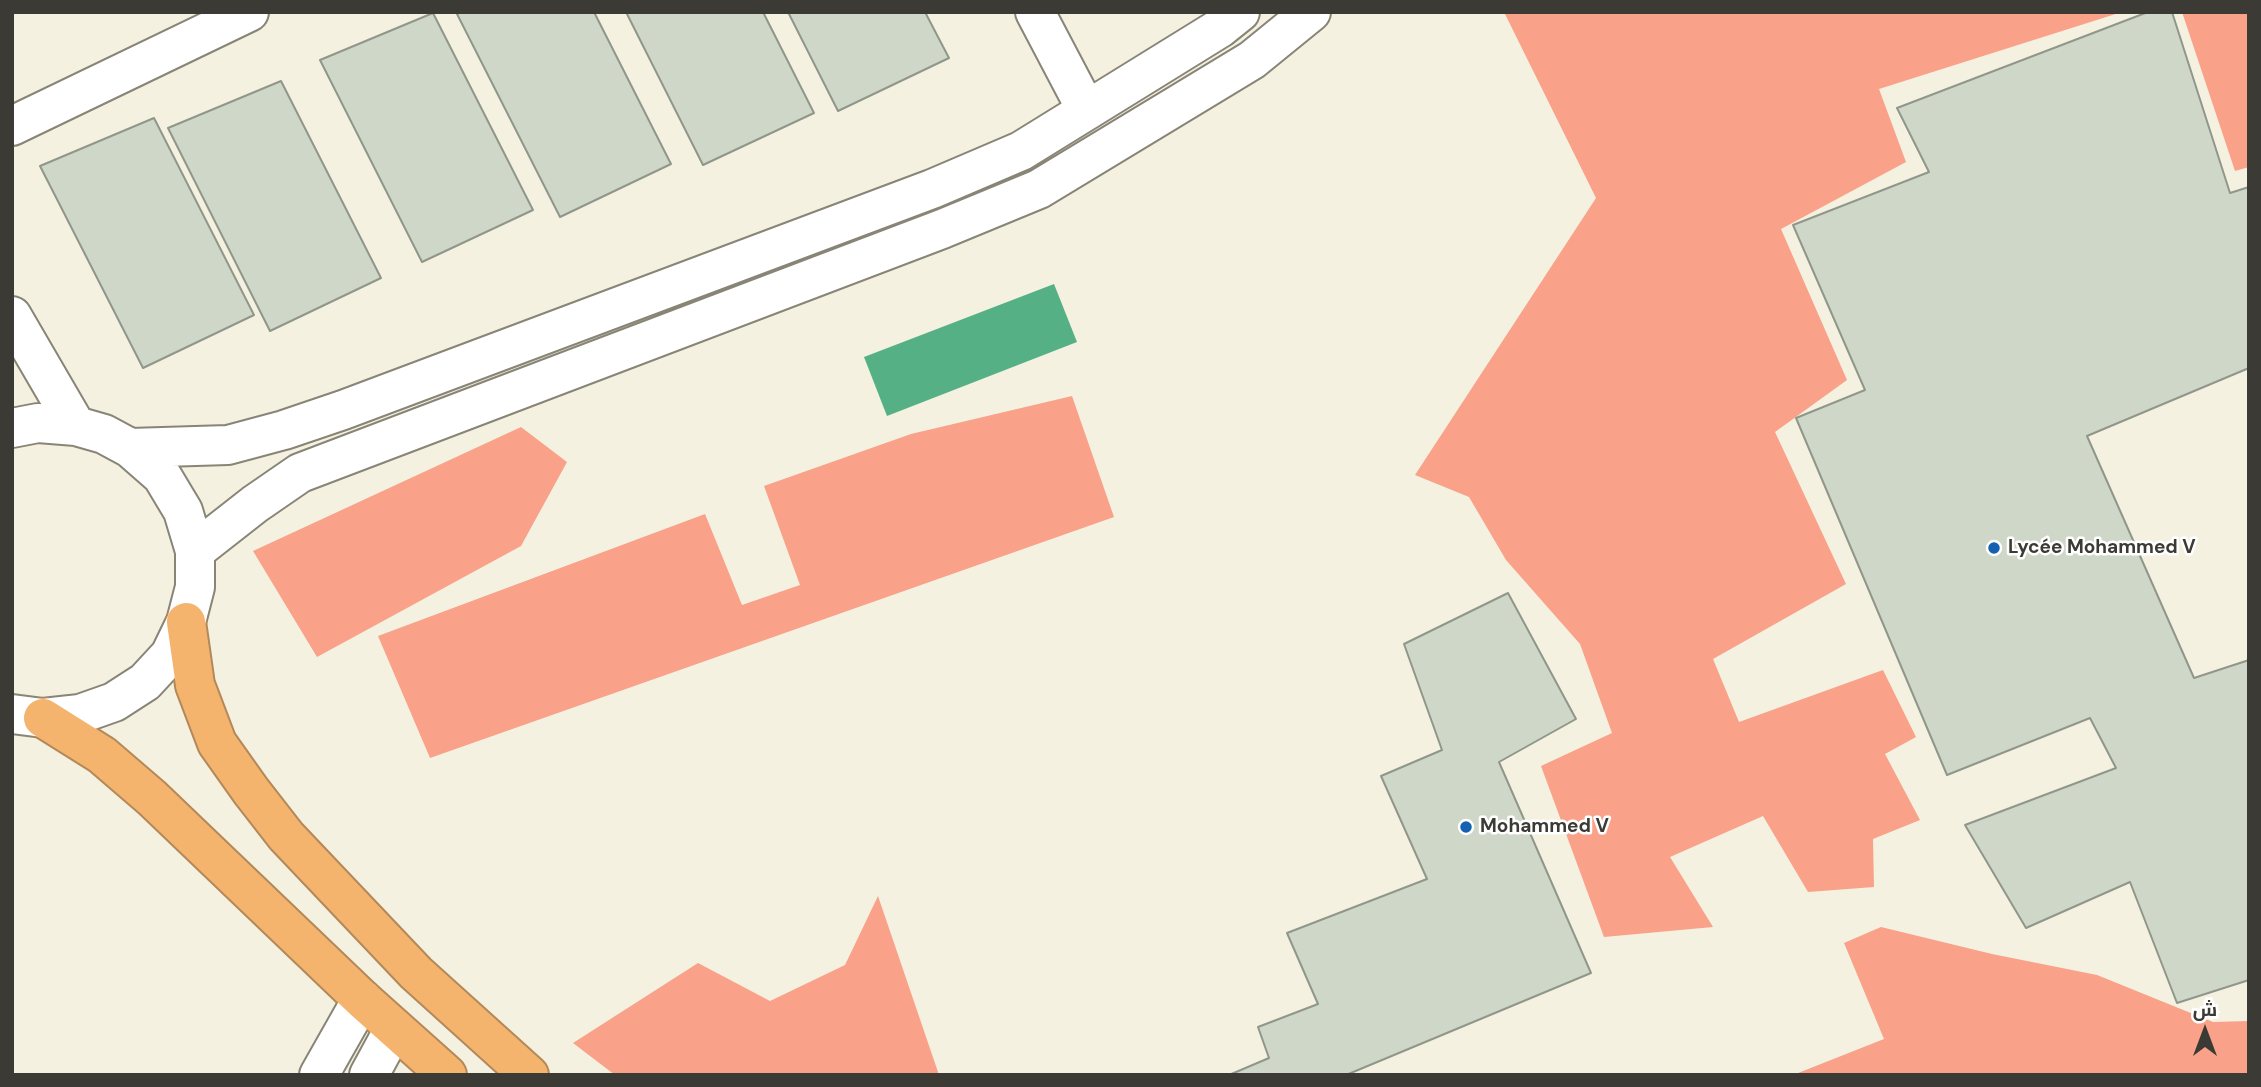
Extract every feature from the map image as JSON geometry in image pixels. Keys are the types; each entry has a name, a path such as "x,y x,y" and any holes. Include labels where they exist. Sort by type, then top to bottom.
{"highway":[{"path":"186,622 195,685 217,743 251,791 286,836 415,973 530,1075"},
{"path":"20,715 102,755 152,798 362,999 447,1075"}],"street":[{"path":"12,126 248,12"},
{"path":"1035,12 1086,109"},
{"path":"130,448 228,445 343,410 932,189 1021,151 1220,28 1240,12"},
{"path":"195,551 300,473 942,229 1039,189 1252,60 1311,12"},
{"path":"12,316 76,426"},
{"path":"12,428 38,423 76,426 104,434 130,448 162,476 183,511 195,551 195,587 186,622 170,655 145,682 114,702 79,715 20,715"},
{"path":"320,1075 362,999"},
{"path":"369,1075 394,1029"}],"shaded area":[{"path":"1504,12 2122,12 1879,89 1906,162 1781,229 1847,380 1775,432 1846,584 1713,659 1739,722 1883,670 1916,737 1885,754 1920,820 1873,839 1874,887 1808,892 1763,816 1670,857 1713,927 1604,937 1541,766 1612,733 1580,644 1506,560 1469,497 1415,475 1596,198"},
{"path":"2182,12 2249,12 2249,167 2235,171"},
{"path":"1054,284 1077,342 887,416 864,357"},
{"path":"1072,396 1114,517 430,758 378,636 705,514 742,605 800,585 764,486 911,434"},
{"path":"521,427 567,462 521,546 317,657 253,551"},
{"path":"878,896 939,1075 615,1075 573,1043 698,963 770,1001 845,965"},
{"path":"1881,927 1992,954 2097,975 2213,1022 2249,1021 2249,1075 1793,1075 1884,1039 1844,943"}],"building":[{"path":"594,12 671,164 560,217 457,14"},
{"path":"626,12 763,12 814,113 703,165"},
{"path":"788,12 925,12 949,58 838,111"},
{"name":"Lycée Mohammed V","path":"2148,12 2172,12 2230,193 2249,187 2249,368 2087,436 2194,678 2249,660 2249,980 2177,1003 2130,882 2026,928 1965,825 2116,768 2090,718 1947,775 1796,418 1865,390 1793,225 1929,172 1897,108"},
{"path":"433,13 533,210 422,262 320,60"},
{"path":"281,81 381,278 270,331 168,128"},
{"path":"154,118 254,315 143,368 40,166"},
{"name":"Mohammed V","path":"1508,593 1576,719 1499,762 1591,973 1346,1075 1229,1075 1269,1058 1258,1027 1318,1004 1287,933 1427,879 1381,776 1442,750 1404,644"}],"place":[{"name":"Lycée Mohammed V","path":"1994,548"},
{"name":"Mohammed V","path":"1466,827"}]}
